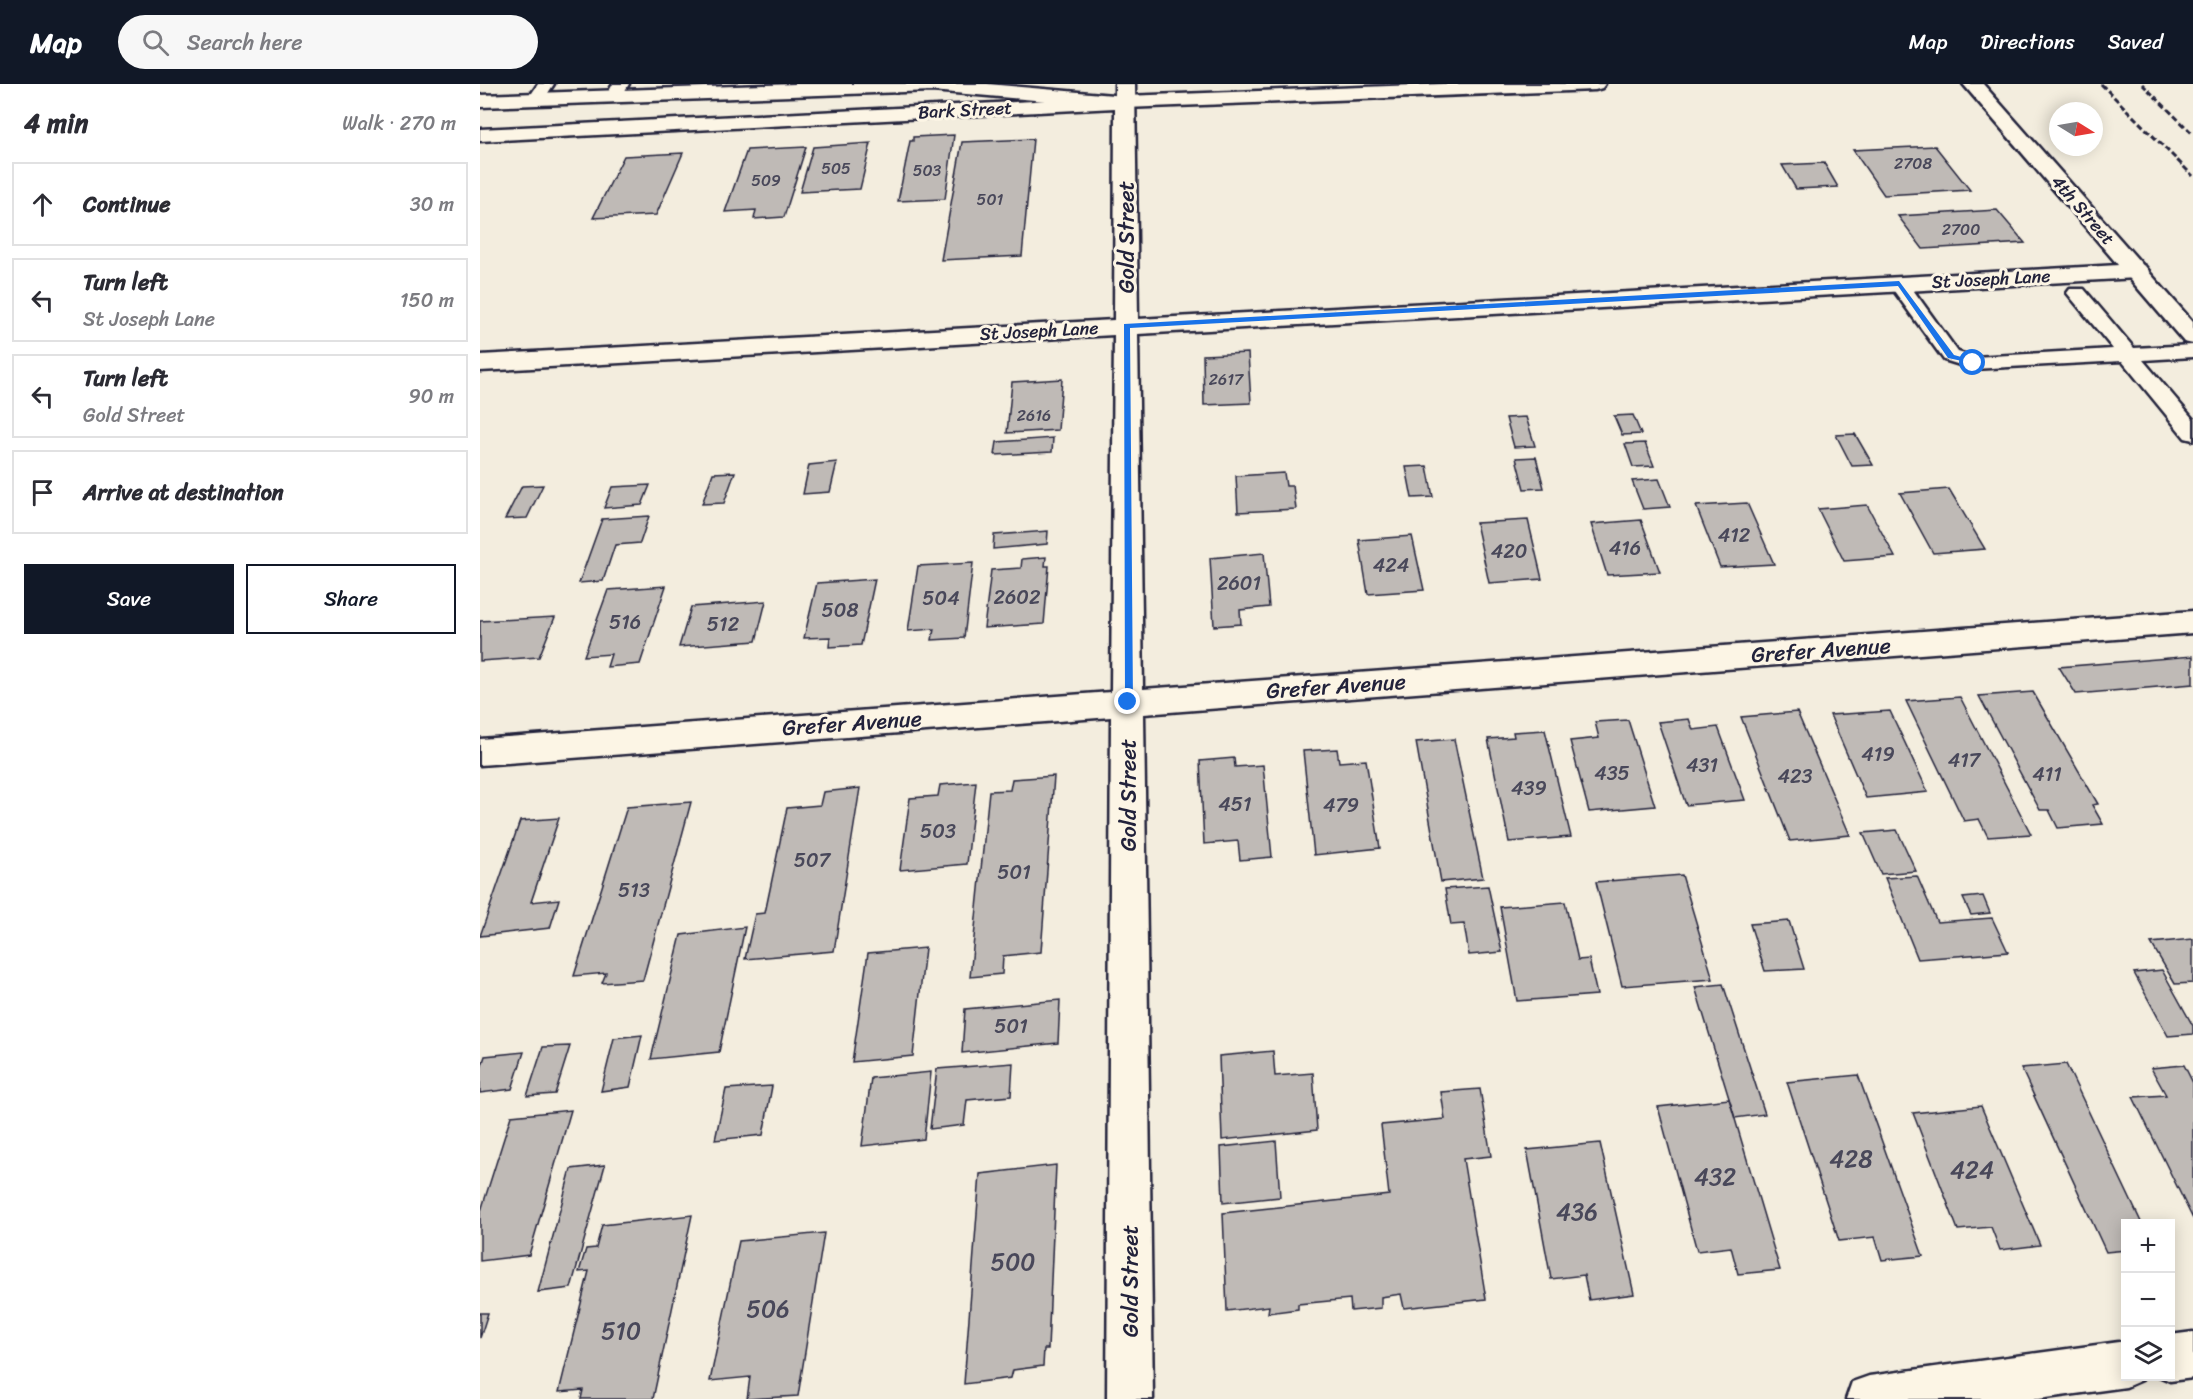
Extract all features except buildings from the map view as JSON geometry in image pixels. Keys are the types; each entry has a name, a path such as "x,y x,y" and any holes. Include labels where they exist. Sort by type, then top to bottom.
{"street":[{"path":"932,85 937,84"},
{"name":"Bark Street","path":"480,135 1125,93 1595,84"},
{"name":"4th Street","path":"1974,84 2193,337"},
{"path":"480,101 541,92 932,85 1125,93"},
{"name":"Gold Street","path":"1125,93 1131,1399"},
{"name":"St Joseph Lane","path":"480,363 2136,271"},
{"name":"Grefer Avenue","path":"480,752 2193,622"},
{"path":"2175,1357 2193,1355"},
{"path":"1869,1399 2121,1365"}],"lane":[{"path":"1899,284 1951,356 1973,363 2193,351"},
{"path":"2077,293 2193,433"}],"railway":[{"path":"2101,84 2193,176"},
{"path":"2142,84 2193,134"}],"route":[{"path":"1128,702 1127,326 1899,284 1951,356 1973,363"}]}
